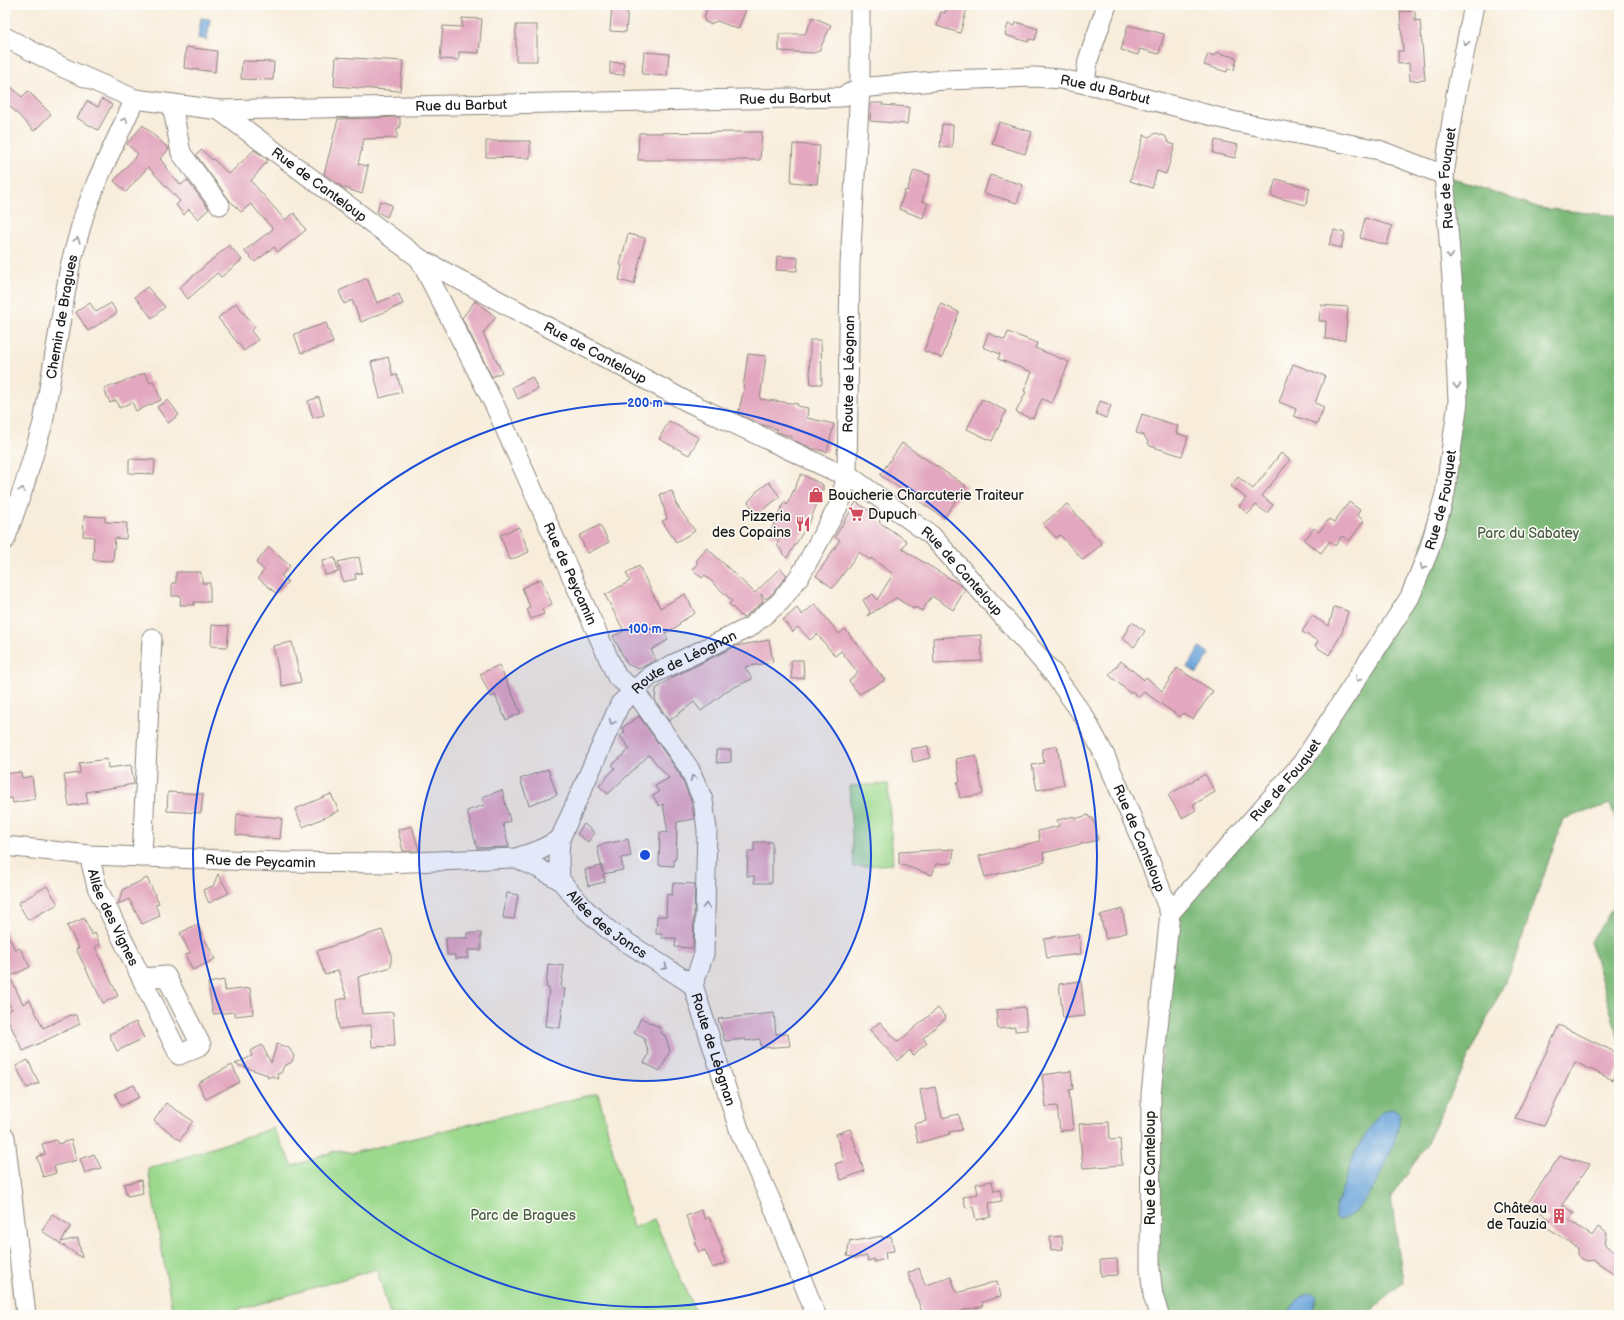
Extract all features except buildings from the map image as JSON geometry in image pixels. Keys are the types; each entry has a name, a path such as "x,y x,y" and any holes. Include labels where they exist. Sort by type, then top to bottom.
{"street":[{"name":"Route de Léognan","path":"816,1315 771,1201 740,1132 693,985 704,954 707,830 703,800 689,768 634,690 651,675 750,627 780,602 801,574 840,504 847,474 850,265 860,88 860,5"},
{"path":"1085,84 1088,60 1107,5"},
{"name":"Rue de Fouquet","path":"1170,913 1302,763 1410,597 1430,550 1445,494 1458,402 1444,175 1456,94 1474,5"},
{"name":"Rue du Barbut","path":"5,37 64,68 135,99 220,110 842,97 860,88 944,80 1035,77 1060,79 1232,121 1379,150 1444,175"},
{"name":"Chemin de Bragues","path":"5,540 24,486 43,423 70,266 84,214 97,181 135,99"},
{"path":"172,104 181,152 220,205"},
{"name":"Rue de Canteloup","path":"220,110 419,258 686,401 834,471 847,474 932,536 1053,673 1085,718 1105,756 1143,844 1170,913 1151,1094 1150,1269 1153,1295 1159,1315"},
{"name":"Rue de Peycamin","path":"419,258 495,406 617,677 634,690"},
{"path":"142,857 152,638"},
{"path":"560,839 620,704 634,690"},
{"name":"Rue de Peycamin","path":"5,846 89,855 281,862 386,863 516,858 540,850 560,839"},
{"name":"Allée des Joncs","path":"560,839 560,880 585,909 611,932 693,985"},
{"name":"Allée des Vignes","path":"89,855 97,887 142,978"},
{"name":"Rue de Peycamin","path":"516,858 560,880"},
{"path":"5,1137 26,1315"}],"green space":[{"name":"Parc du Sabatey","path":"1444,175 1540,208 1619,216 1619,831 1610,804 1563,819 1511,970 1425,1147 1391,1197 1403,1282 1367,1315 1159,1315 1150,1269 1170,913 1302,763 1410,597 1458,402"},
{"path":"888,784 893,864 854,867 849,786"},
{"path":"1619,899 1619,1040 1590,942"},
{"name":"Parc de Bragues","path":"598,1093 633,1228 654,1219 697,1315 390,1315 377,1269 221,1315 173,1315 148,1169 273,1128 293,1166 338,1150 353,1153"}],"water":[{"path":"201,18 210,19 207,40 198,38"},
{"path":"1200,647 1210,654 1197,673 1187,667"},
{"path":"1393,1109 1400,1114 1398,1127 1388,1158 1380,1175 1361,1205 1351,1215 1340,1220 1335,1218 1335,1210 1355,1152 1376,1118 1384,1110"},
{"path":"1314,1293 1317,1296 1311,1315 1287,1315 1298,1299 1304,1294"}],"place":[{"name":"Boucherie Charcuterie Traiteur","path":"816,495"},
{"name":"Dupuch","path":"856,514"},
{"name":"Pizzeria des Copains","path":"803,524"},
{"name":"Château de Tauzia","path":"1559,1216"}]}
